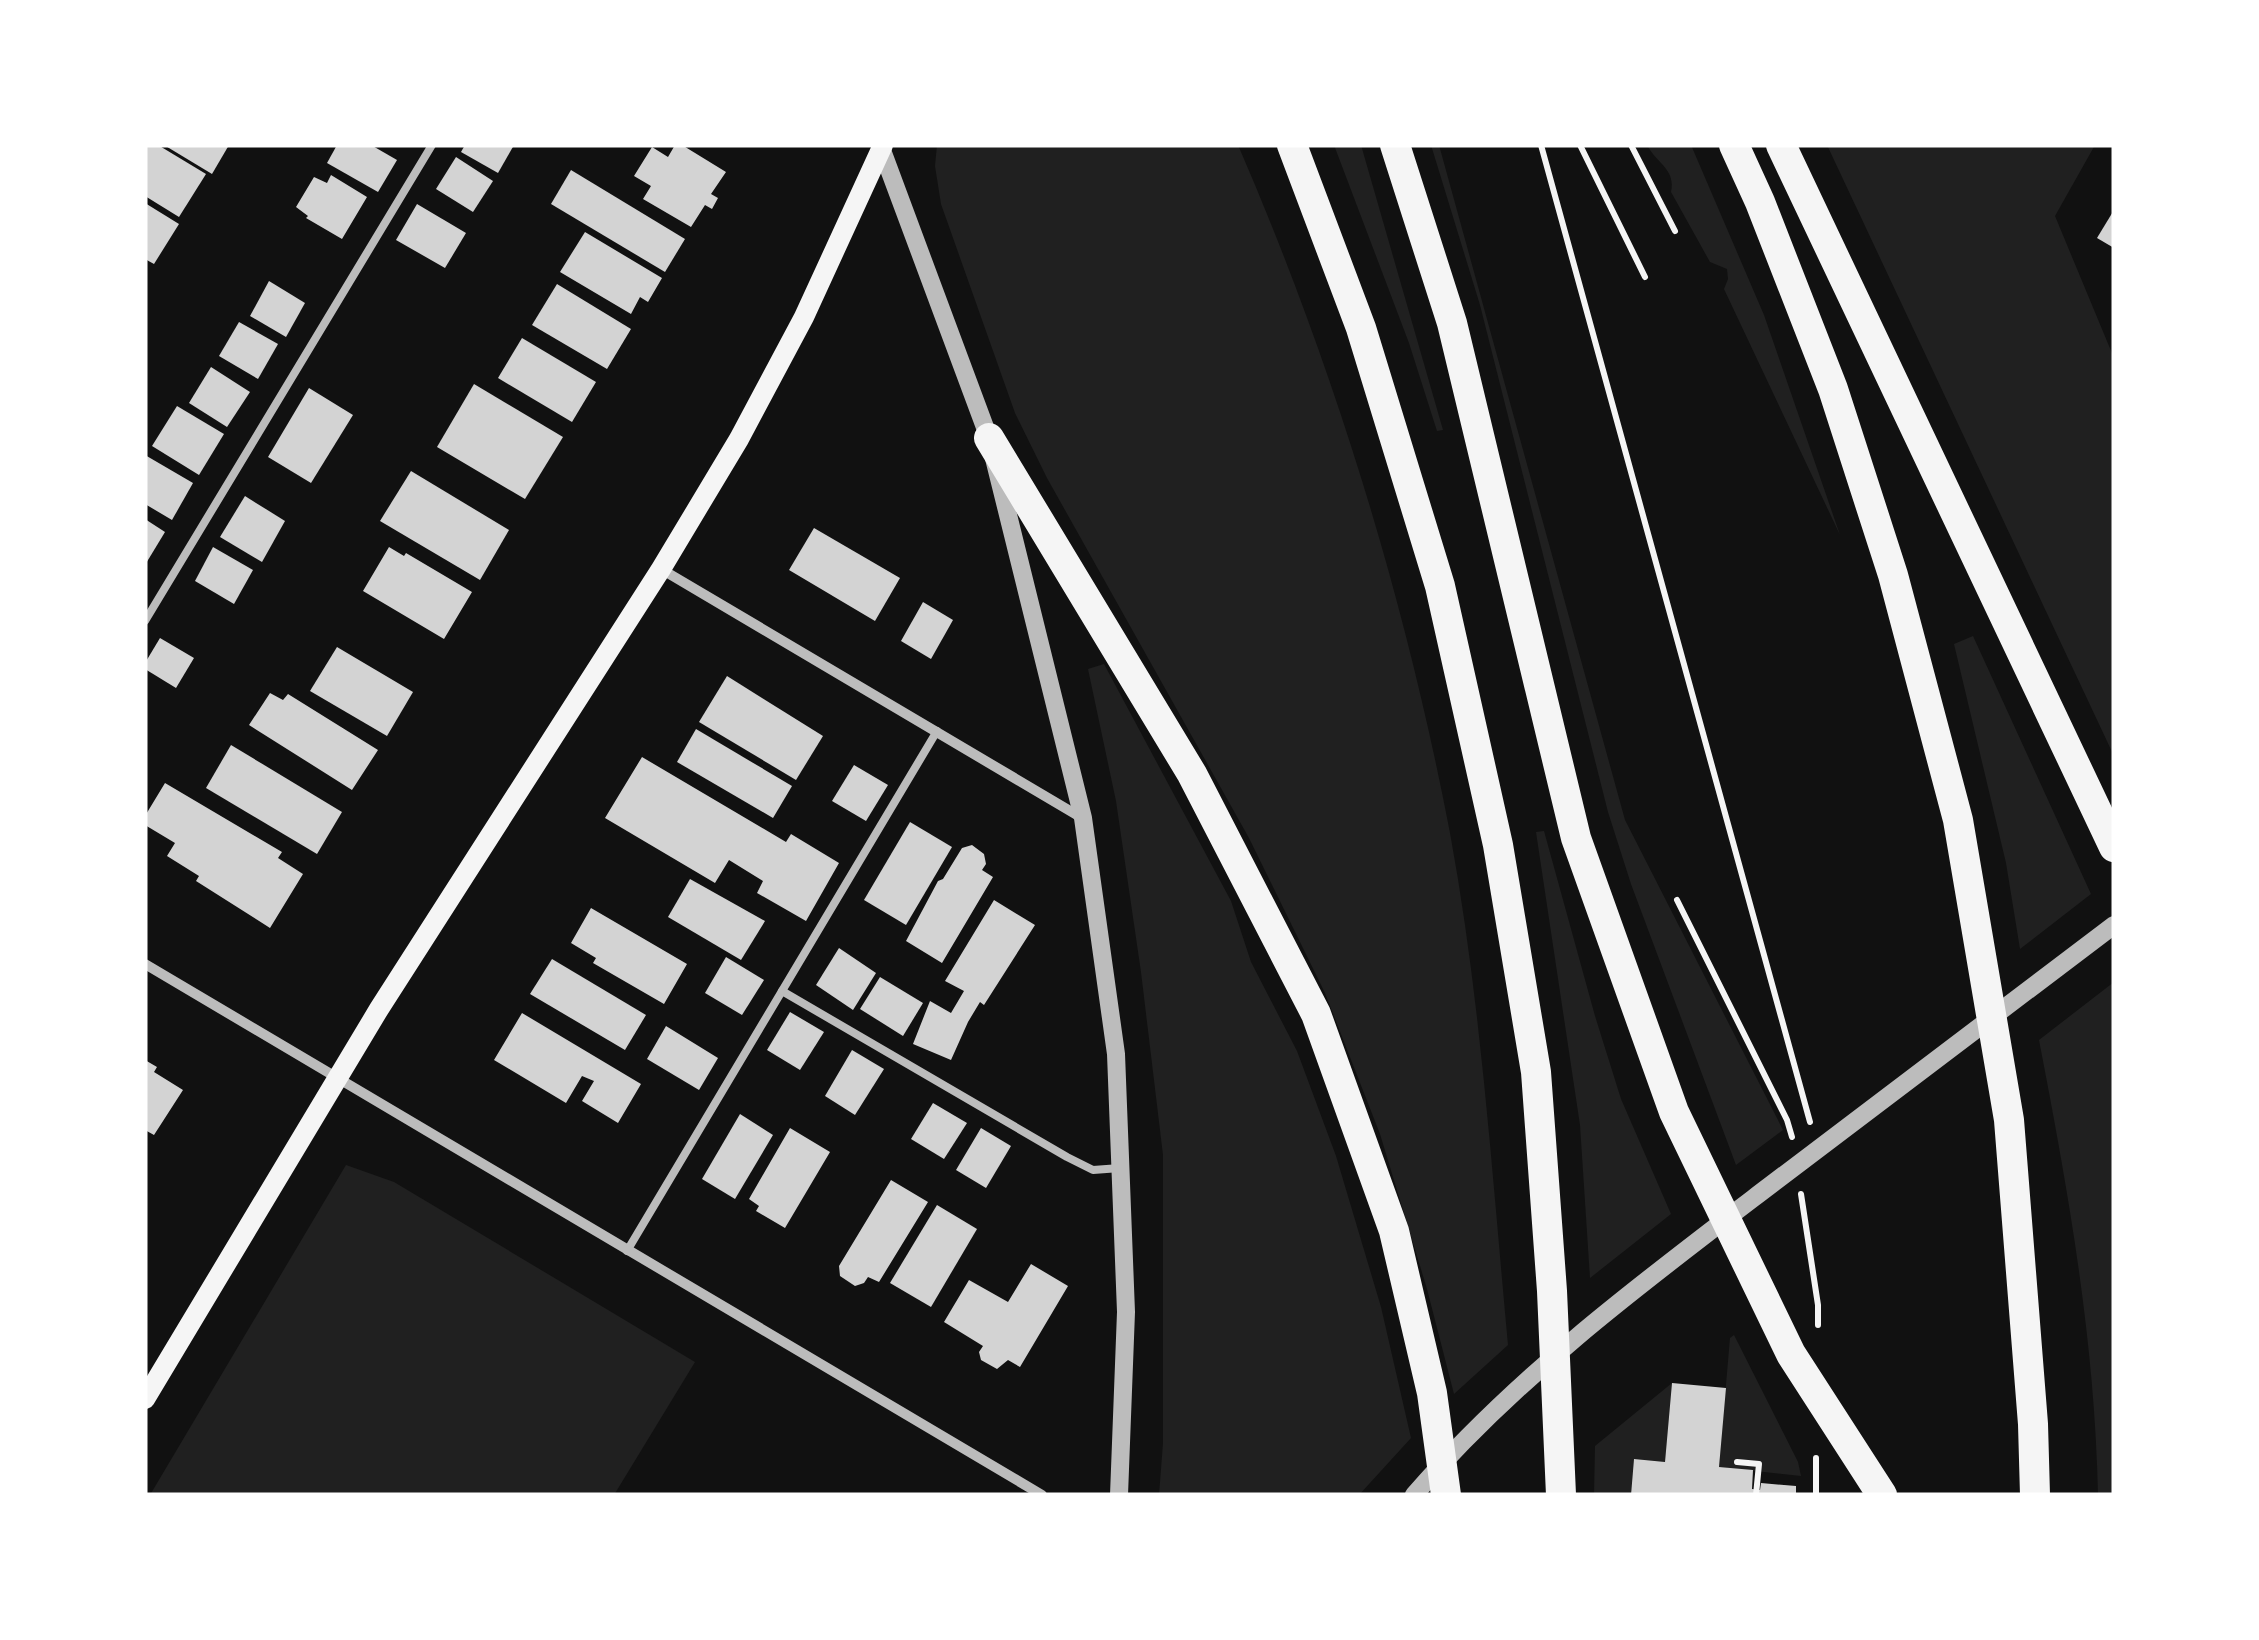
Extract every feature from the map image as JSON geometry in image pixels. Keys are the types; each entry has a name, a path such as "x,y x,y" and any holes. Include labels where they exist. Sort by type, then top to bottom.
{"highway":[{"path":"1292,145 1361,328 1440,586 1498,845 1536,1072 1552,1291 1561,1495"},
{"path":"1394,145 1452,323 1576,838 1674,1112 1791,1354 1882,1495"},
{"path":"1734,145 1833,389 1893,575 1958,820 2009,1120 2035,1495"},
{"path":"1780,145 2114,847"},
{"path":"989,438 1192,774 1316,1014 1394,1231 1432,1392 1446,1495"}],"main road":[{"path":"145,1400 336,1078 661,569 739,439 804,317 881,146"}],"street":[{"path":"881,146 989,438 1083,818 1116,1054 1126,1312 1120,1495"},
{"path":"661,569 1083,818"},
{"path":"1414,1495 1508,1394 1651,1276 2114,926"},
{"path":"145,964 1042,1495"}],"lane":[{"path":"145,621 432,145"},
{"path":"627,1251 937,731"},
{"path":"782,992 1093,1170 1122,1168"}],"path":[{"path":"1541,145 1812,1128"},
{"path":"1580,145 1645,277"},
{"path":"1632,145 1674,231"},
{"path":"1676,900 1793,1140 1801,1135"},
{"path":"1798,1177 1818,1305"},
{"path":"1737,1462 1760,1464 1756,1495"}],"shaded area":[{"path":"937,145 1238,145 1273,228 1335,397 1388,570 1432,745 1461,897 1485,1088 1508,1345 1454,1394 1380,1134 1325,993 1249,838 1047,478 1015,413 941,204 935,166"},
{"path":"1334,145 1361,145 1443,430 1437,431 1409,343"},
{"path":"1431,145 1439,145 1625,820 1783,1130 1736,1165 1608,812 1480,305"},
{"path":"1647,145 1691,145 1764,315 1840,535 1724,289 1727,269 1710,262 1671,192 1668,172"},
{"path":"1827,145 2095,145 2055,216 2114,358 2114,756"},
{"path":"1973,636 2091,894 2020,949 2006,863 1954,644"},
{"path":"1104,664 1231,901 1251,962 1297,1051 1336,1156 1381,1307 1411,1438 1359,1495 1159,1495 1163,1443 1163,1155 1116,801 1088,669"},
{"path":"1544,831 1621,1099 1671,1214 1590,1278 1580,1125 1536,832"},
{"path":"2114,982 2114,1495 2098,1495 2086,1323 2039,1040"},
{"path":"346,1165 394,1182 695,1362 614,1495 150,1495"},
{"path":"1734,1335 1798,1462 1801,1476 1719,1467 1730,1338"},
{"path":"1672,1383 1665,1462 1634,1459 1631,1495 1594,1495 1595,1446"}],"building":[{"path":"145,145 158,145 206,174 179,217 145,196"},
{"path":"164,145 229,145 212,174"},
{"path":"337,145 371,145 397,160 378,192 327,163"},
{"path":"465,145 514,145 498,173 461,152"},
{"path":"675,145 682,145 726,172 711,194 718,198 712,209 705,205 691,227 643,199 651,186 634,176 652,147 668,157"},
{"path":"456,157 493,181 473,212 436,189"},
{"path":"571,170 685,239 665,272 551,204"},
{"path":"331,175 367,197 342,239 306,218 296,207 314,177 327,183"},
{"path":"145,203 179,224 154,264 145,259"},
{"path":"417,204 466,233 445,268 396,240"},
{"path":"2114,210 2114,248 2097,238"},
{"path":"585,232 662,278 648,302 640,297 631,314 560,272"},
{"path":"269,281 305,303 286,337 250,316"},
{"path":"557,284 631,329 607,369 532,325"},
{"path":"239,322 278,344 258,379 219,356"},
{"path":"522,338 596,382 572,422 498,378"},
{"path":"211,367 250,392 227,427 189,403"},
{"path":"474,384 563,437 525,499 437,447"},
{"path":"309,388 353,415 311,483 268,457"},
{"path":"177,406 224,434 199,475 152,446"},
{"path":"145,455 193,483 172,520 145,504"},
{"path":"411,471 509,530 480,580 380,521"},
{"path":"245,496 285,521 262,562 220,537"},
{"path":"145,519 165,532 145,565"},
{"path":"814,528 900,578 875,621 789,570"},
{"path":"213,547 253,570 234,604 195,581"},
{"path":"389,547 472,592 444,639 363,591"},
{"path":"923,602 953,620 931,659 901,641"},
{"path":"160,638 194,658 176,688 145,669"},
{"path":"337,647 413,692 387,736 310,691"},
{"path":"727,676 823,736 796,780 699,722"},
{"path":"270,693 283,700 288,694 378,750 352,790 249,725"},
{"path":"696,729 792,786 773,818 677,762"},
{"path":"231,745 342,812 317,854 206,788"},
{"path":"642,757 786,842 791,834 839,863 806,921 757,893 763,881 729,860 715,883 605,818"},
{"path":"854,765 888,785 866,821 832,801"},
{"path":"165,783 282,852 278,858 303,874 270,928 196,881 199,876 167,856 175,843 145,825 145,816"},
{"path":"910,822 952,847 906,925 864,900"},
{"path":"972,845 984,854 986,864 982,870 993,877 942,963 906,941 938,881 962,848"},
{"path":"690,879 765,921 741,960 668,917"},
{"path":"994,900 1035,925 984,1005 980,1002 951,1060 913,1044 930,1001 951,1013 964,991 945,981"},
{"path":"591,908 687,964 664,1004 593,963 596,958 571,943"},
{"path":"839,948 876,973 853,1010 816,985"},
{"path":"726,957 764,980 742,1015 705,993"},
{"path":"552,959 646,1015 625,1050 530,994"},
{"path":"880,977 923,1003 903,1036 860,1009"},
{"path":"790,1012 824,1032 800,1070 767,1050"},
{"path":"522,1013 641,1084 618,1123 582,1101 594,1081 582,1076 566,1103 494,1060"},
{"path":"666,1026 718,1058 699,1090 647,1059"},
{"path":"852,1050 884,1069 855,1115 825,1096"},
{"path":"145,1060 157,1067 154,1072 183,1090 154,1135 145,1130"},
{"path":"933,1103 967,1123 944,1159 911,1139"},
{"path":"740,1114 773,1135 735,1199 702,1179"},
{"path":"790,1128 830,1152 785,1228 756,1211 759,1206 749,1199"},
{"path":"981,1128 1011,1146 986,1188 956,1170"},
{"path":"891,1180 928,1202 879,1282 868,1277 855,1286 840,1276 839,1266"},
{"path":"937,1205 977,1229 931,1307 890,1283"},
{"path":"1031,1264 1068,1286 1020,1367 1008,1360 997,1369 981,1360 979,1352 983,1346 944,1322 969,1280 1008,1302"},
{"path":"1672,1383 1726,1388 1719,1467 1753,1470 1752,1489 1760,1490 1761,1483 1796,1486 1796,1495 1631,1495 1634,1459 1665,1462"}]}
